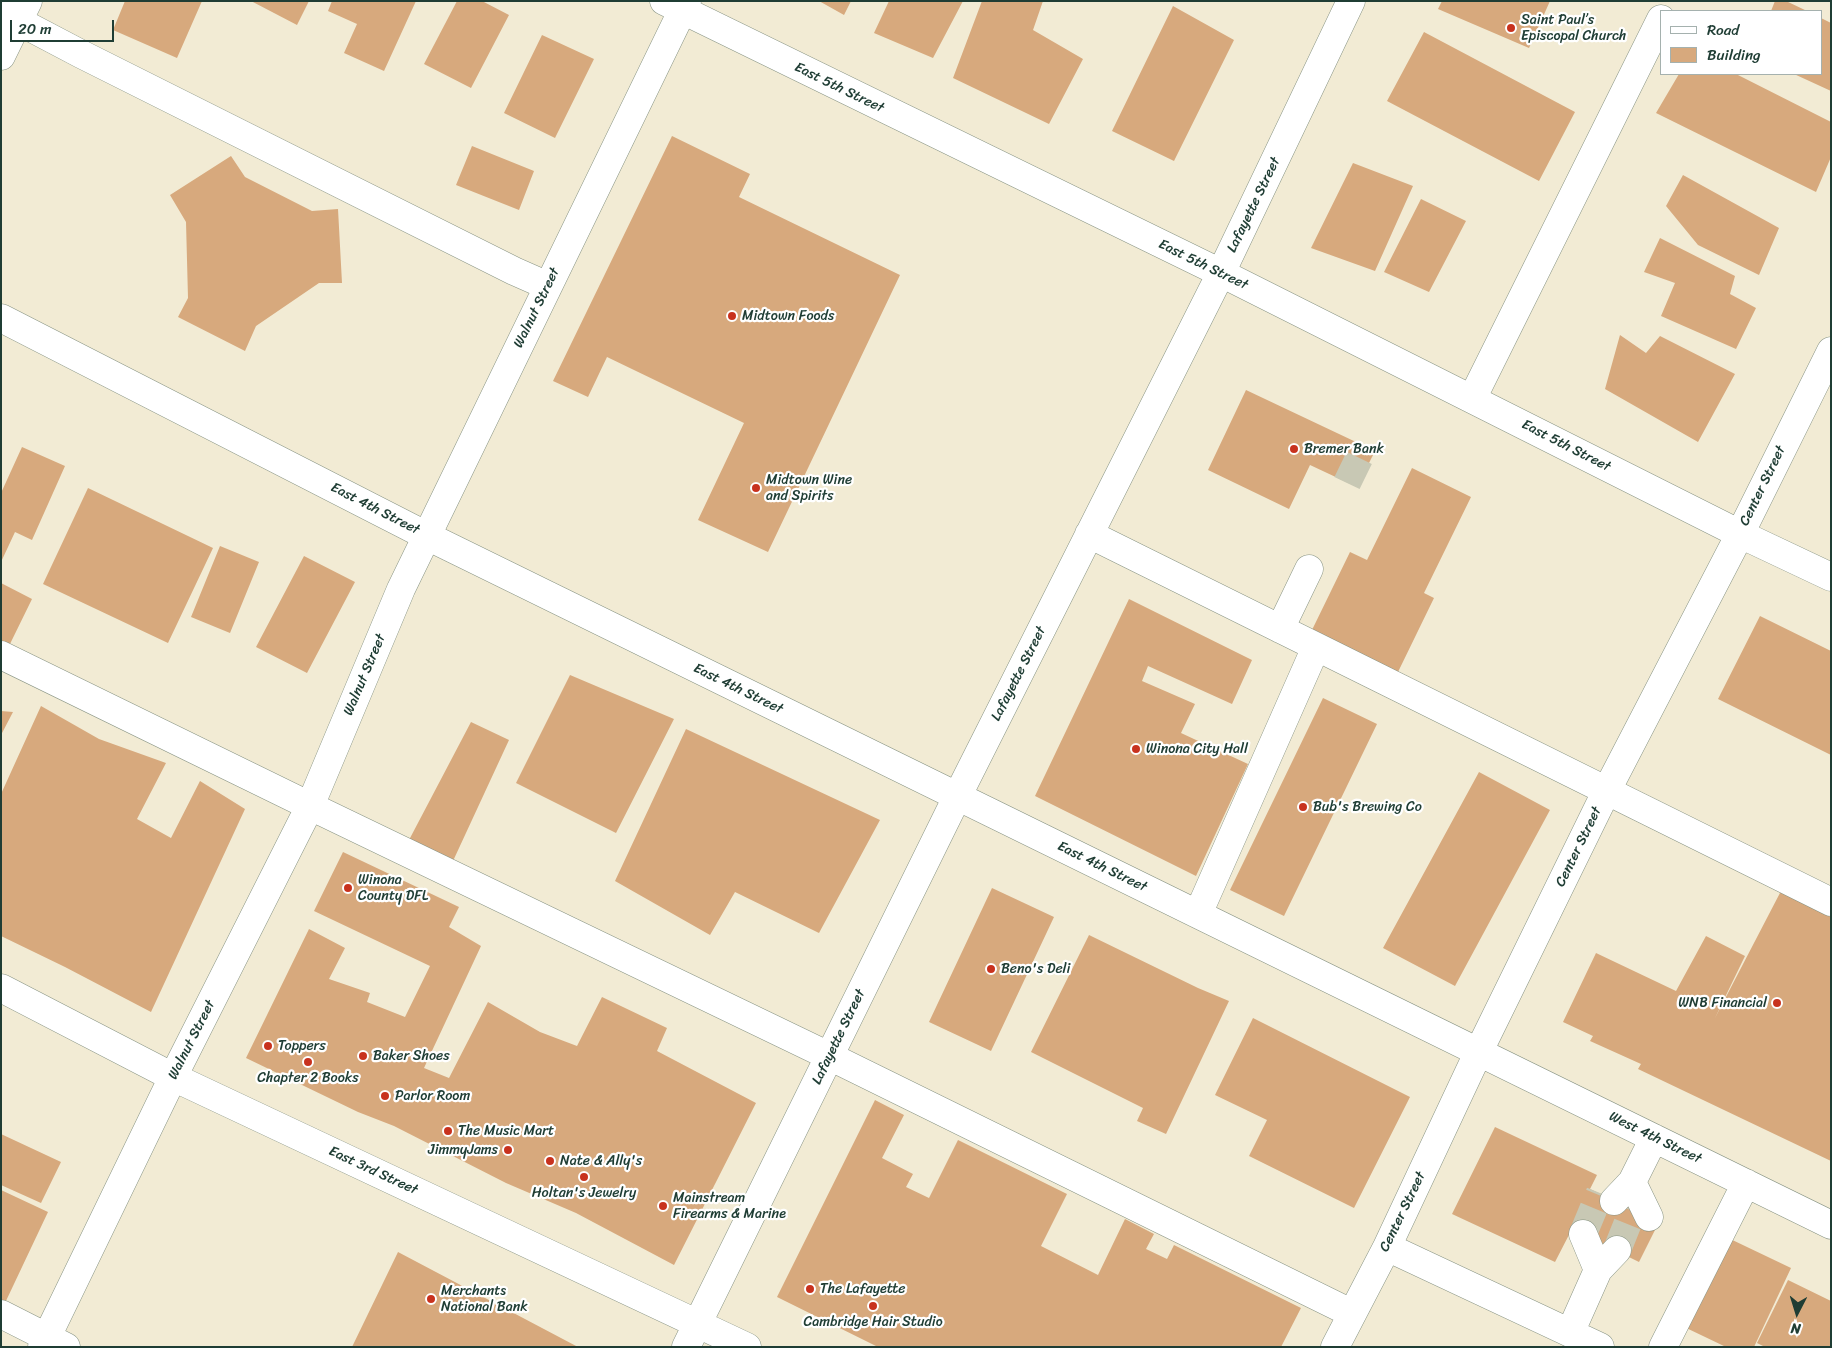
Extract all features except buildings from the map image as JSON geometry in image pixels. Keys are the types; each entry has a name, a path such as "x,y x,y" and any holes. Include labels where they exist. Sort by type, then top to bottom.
{"street":[{"name":"East 5th Street","path":"678,4 1472,398 1740,534 1831,577"},
{"name":"Walnut Street","path":"51,1343 173,1077 310,806 401,589 548,286 678,4"},
{"name":"Lafayette Street","path":"692,1335 957,797 1221,273 1344,4"},
{"path":"1,56 16,11 90,59 514,271 548,286"},
{"path":"1472,398 1660,21"},
{"name":"East 4th Street","path":"1,318 427,536 957,797 1480,1051"},
{"name":"Center Street","path":"1335,1347 1387,1246 1606,792 1740,534 1831,351"},
{"path":"1090,534 1606,792 1831,902"},
{"path":"1280,629 1309,569"},
{"path":"1198,914 1316,647"},
{"path":"1,655 829,1056 1352,1313"},
{"name":"East 3rd Street","path":"1,988 173,1077 692,1335 747,1347"},
{"name":"West 4th Street","path":"1480,1051 1831,1225"},
{"path":"1626,1201 1654,1138"},
{"path":"1662,1347 1746,1183"},
{"path":"1387,1246 1600,1347"},
{"path":"1570,1332 1607,1246 1598,1270"},
{"path":"1,1314 51,1343"}],"tunnel":[{"path":"1347,483 1365,446"},
{"path":"1583,1234 1600,1193"},
{"path":"1617,1250 1633,1210"}],"place":[{"name":"Saint Paul’s Episcopal Church","path":"1511,28"},
{"name":"Midtown Foods","path":"732,316"},
{"name":"Bremer Bank","path":"1294,449"},
{"name":"Midtown Wine and Spirits","path":"756,488"},
{"name":"Winona City Hall","path":"1136,749"},
{"name":"Bub's Brewing Co","path":"1303,807"},
{"name":"Winona County DFL","path":"348,888"},
{"name":"Beno's Deli","path":"991,969"},
{"name":"WNB Financial","path":"1777,1003"},
{"name":"Toppers","path":"268,1046"},
{"name":"Baker Shoes","path":"363,1056"},
{"name":"Chapter 2 Books","path":"308,1062"},
{"name":"Parlor Room","path":"385,1096"},
{"name":"The Music Mart","path":"448,1131"},
{"name":"JimmyJams","path":"508,1150"},
{"name":"Nate & Ally's","path":"550,1161"},
{"name":"Holtan's Jewelry","path":"584,1177"},
{"name":"Mainstream Firearms & Marine","path":"663,1206"},
{"name":"The Lafayette","path":"810,1289"},
{"name":"Merchants National Bank","path":"431,1299"},
{"name":"Cambridge Hair Studio","path":"873,1306"}]}
